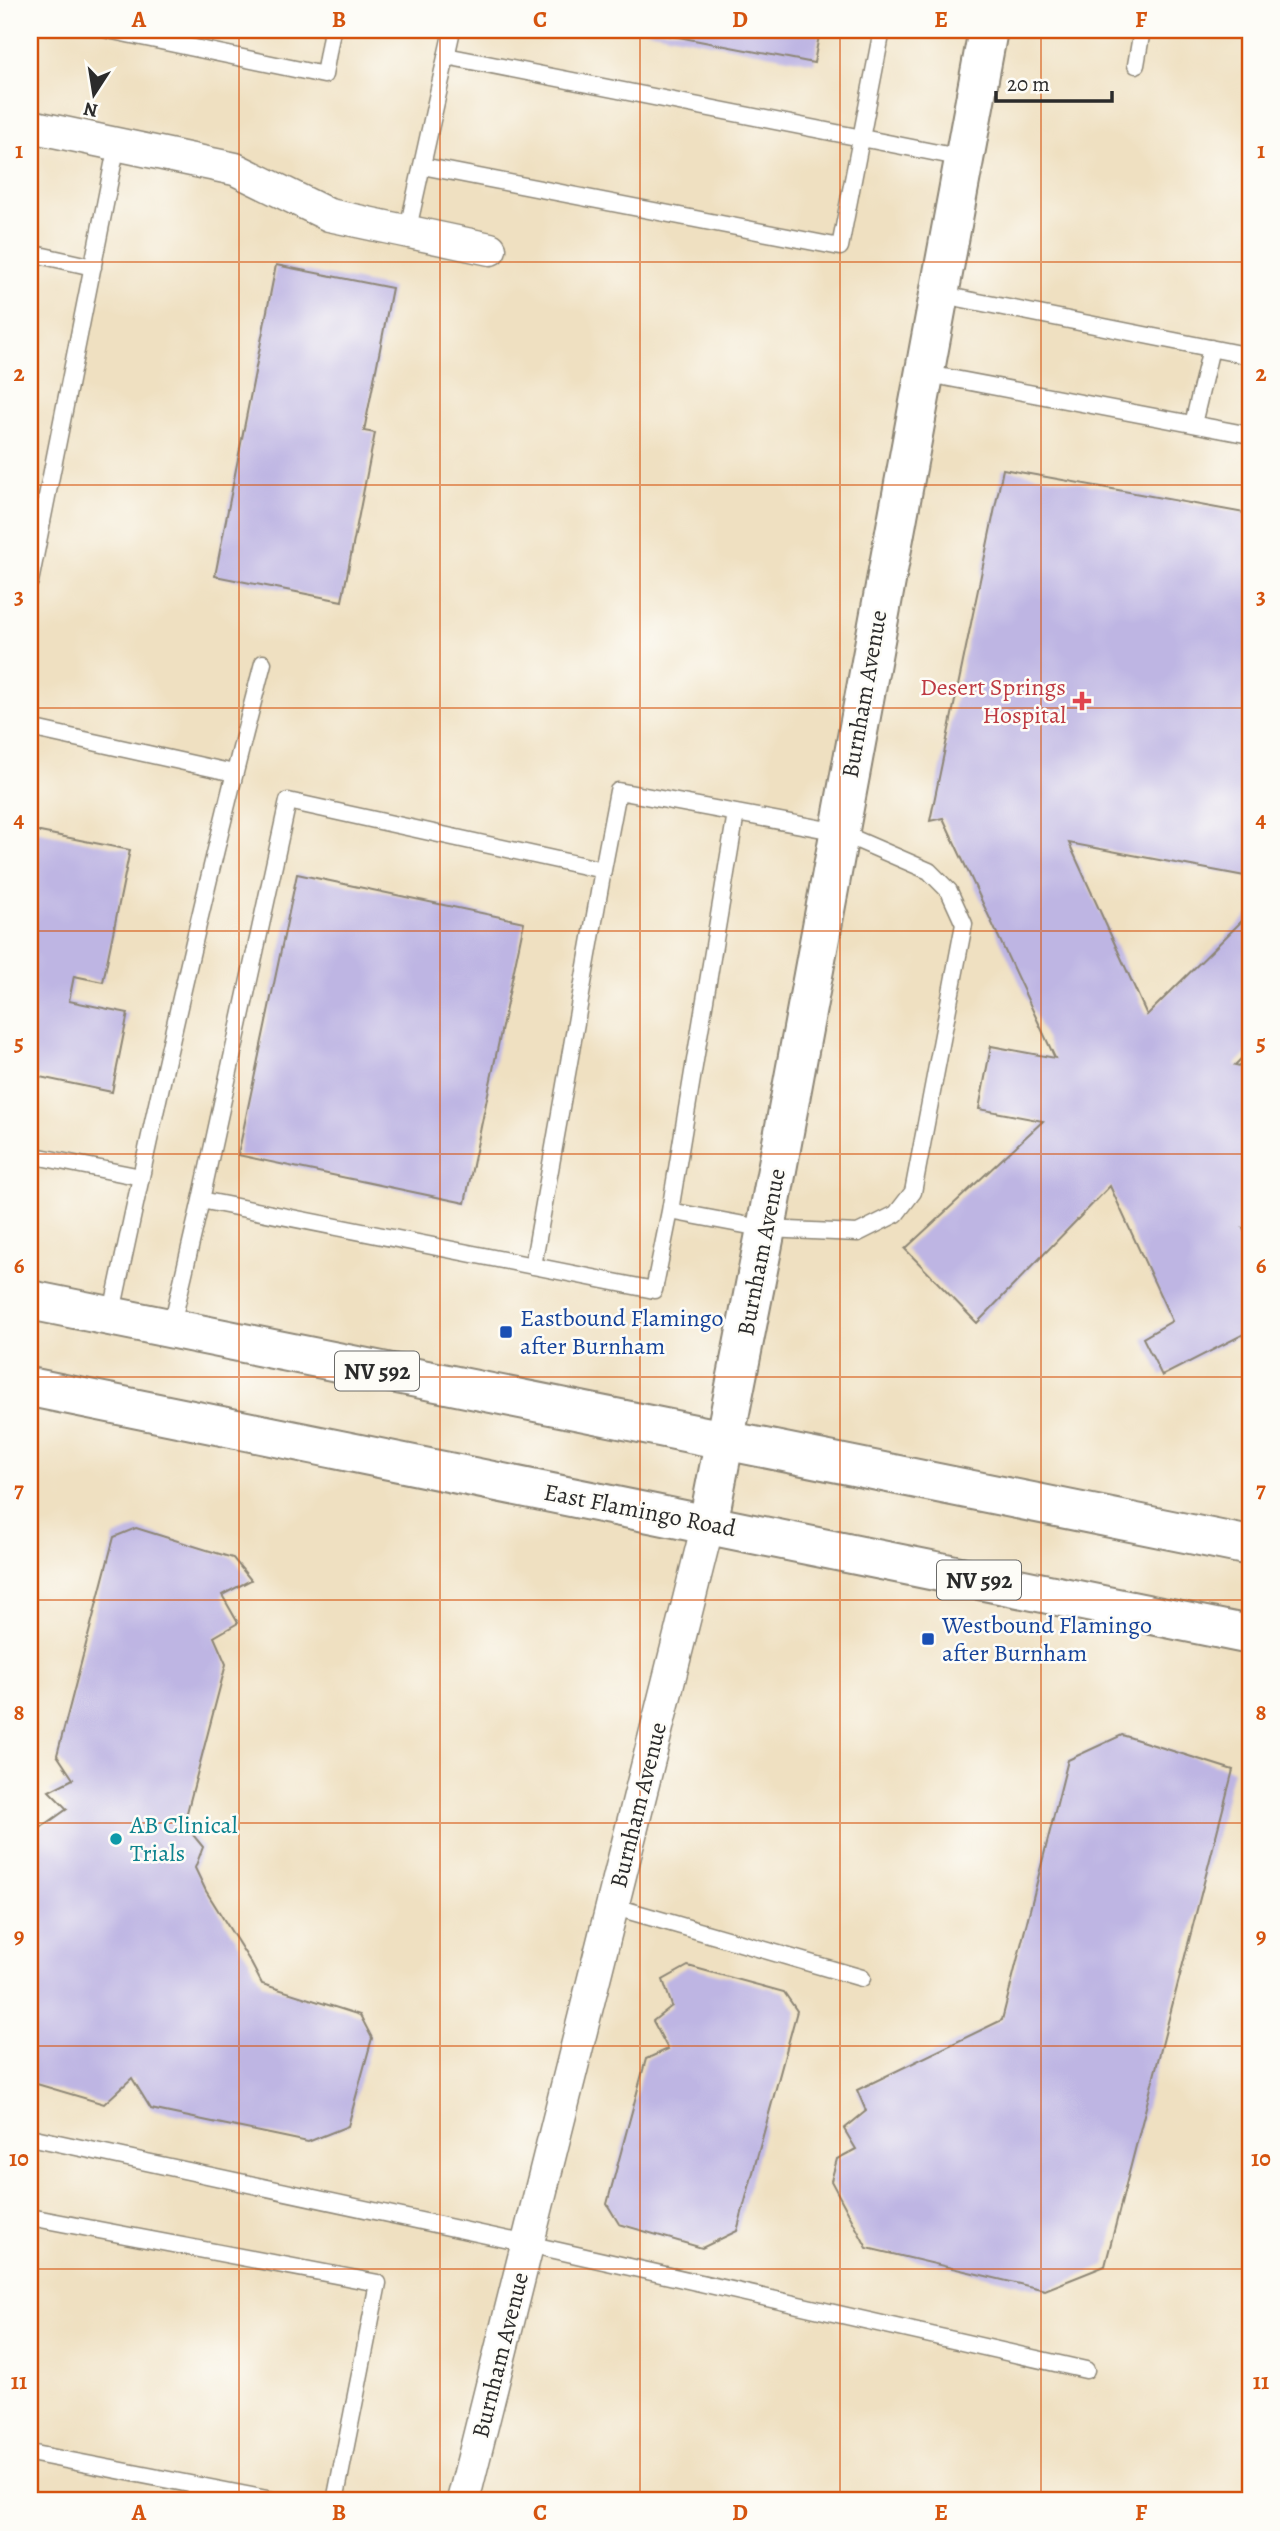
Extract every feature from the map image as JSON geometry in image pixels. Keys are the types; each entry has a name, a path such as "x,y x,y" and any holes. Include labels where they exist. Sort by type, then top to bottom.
{"main road":[{"name":"Burnham Avenue","path":"708,1524 766,1228 988,30"},
{"name":"NV 592","path":"30,1300 1250,1546"},
{"name":"East Flamingo Road","path":"30,1390 708,1524 1250,1635"}],"street":[{"path":"30,126 235,169 328,215 490,249"},
{"name":"Burnham Avenue","path":"463,2501 708,1524"}],"lane":[{"path":"108,30 324,75 332,30"},
{"path":"407,233 452,30"},
{"path":"422,166 840,247 882,30"},
{"path":"1136,65 1142,30"},
{"path":"446,56 963,158"},
{"path":"30,582 117,144"},
{"path":"30,253 93,267"},
{"path":"938,294 1250,356"},
{"path":"1194,425 1211,348"},
{"path":"923,373 1250,435"},
{"path":"111,1317 234,773 262,663"},
{"path":"30,728 234,773"},
{"path":"533,1266 618,791 839,832 929,871 949,891 964,924 913,1192 896,1214 858,1233 766,1228 670,1211"},
{"path":"171,1329 288,801 603,870"},
{"path":"201,1200 654,1290 670,1211 736,813"},
{"path":"30,1155 141,1177"},
{"path":"612,1906 862,1978"},
{"path":"30,2137 528,2244 1086,2370"},
{"path":"30,2217 378,2283 335,2501"},
{"path":"30,2453 277,2501"}],"building":[{"path":"642,30 820,30 814,63"},
{"path":"276,265 392,288 364,431 375,433 342,601 215,576"},
{"path":"1003,469 1250,514 1250,877 1069,843 1147,1015 1250,913 1250,1050 1235,1065 1250,1068 1250,1230 1243,1228 1250,1244 1250,1331 1162,1376 1143,1338 1172,1321 1110,1186 977,1323 905,1249 1043,1121 979,1109 991,1046 1055,1058 943,818 930,821"},
{"path":"30,830 130,850 103,982 74,976 69,1001 128,1013 112,1092 30,1075"},
{"path":"297,874 524,922 465,1203 238,1155"},
{"name":"AB Clinical Trials","path":"136,1528 233,1558 251,1580 222,1595 238,1623 214,1637 226,1664 184,1824 203,1847 195,1868 206,1891 262,1984 360,2015 372,2038 348,2126 308,2142 151,2109 132,2078 104,2104 30,2082 30,1859 36,1831 67,1809 49,1791 73,1779 57,1755 114,1537"},
{"path":"1122,1735 1233,1770 1105,2266 1045,2290 867,2248 831,2181 837,2159 856,2149 844,2129 866,2111 857,2090 1002,2020 1068,1760"},
{"path":"688,1966 784,1992 797,2011 737,2231 702,2248 619,2224 607,2204 646,2059 668,2049 653,2021 672,2006 663,1980"}],"place":[{"name":"Desert Springs Hospital","path":"1082,701"},
{"name":"Eastbound Flamingo after Burnham","path":"506,1332"},
{"name":"Westbound Flamingo after Burnham","path":"928,1639"},
{"name":"AB Clinical Trials","path":"116,1839"}]}
